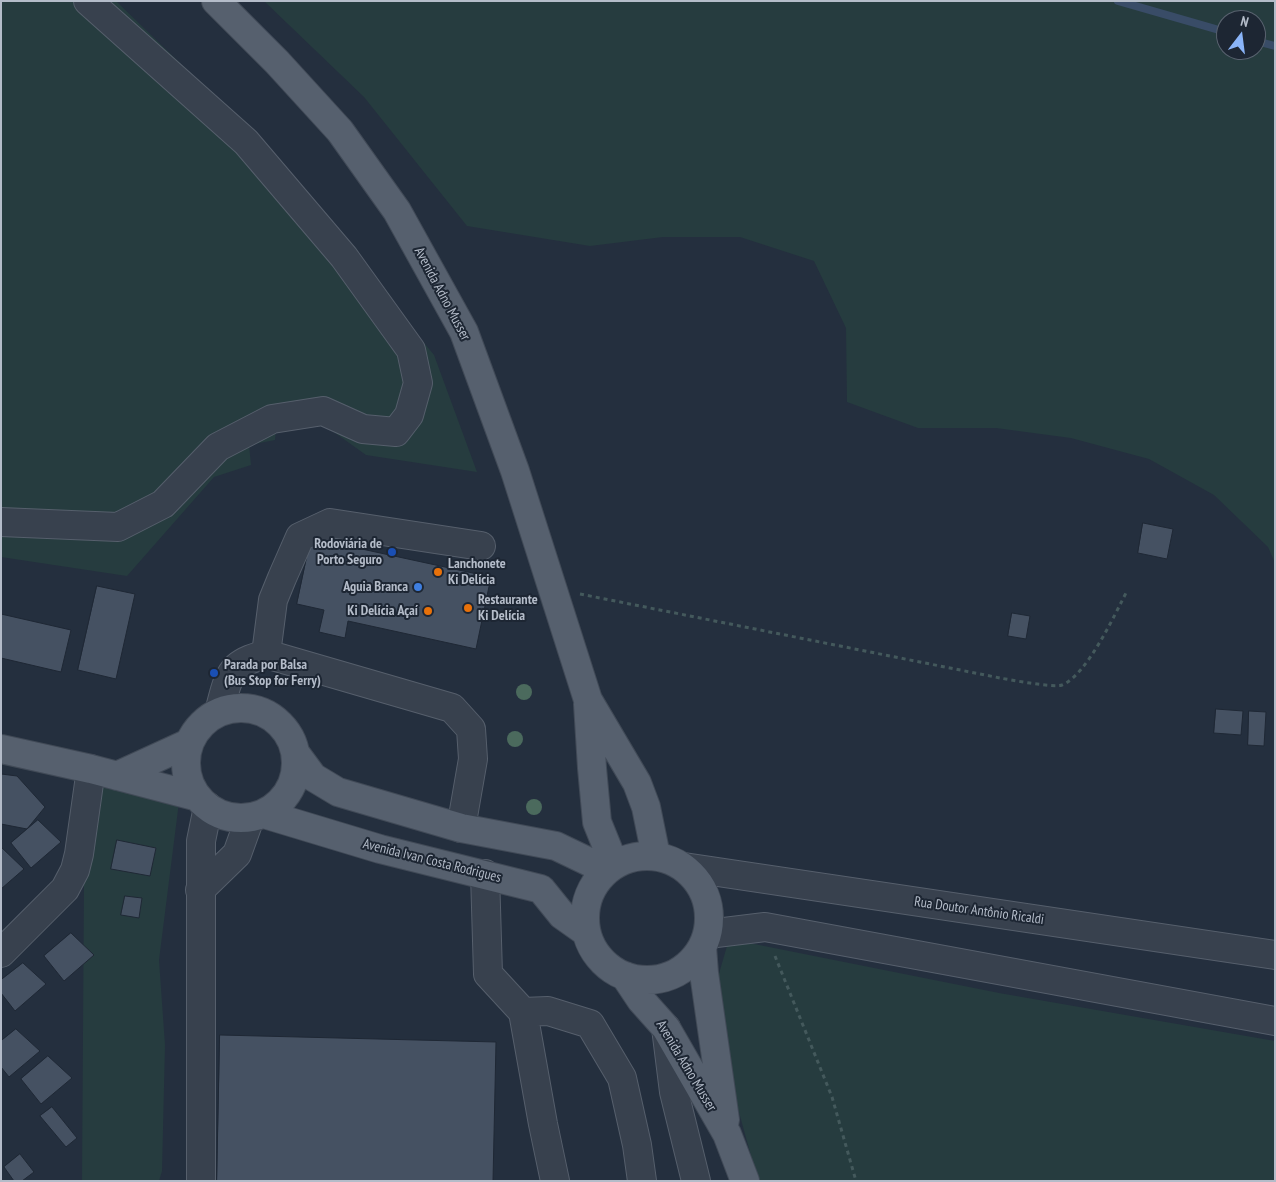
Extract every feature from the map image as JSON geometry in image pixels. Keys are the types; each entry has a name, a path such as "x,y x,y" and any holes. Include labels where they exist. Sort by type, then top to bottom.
{"main road":[{"name":"Avenida Adno Musser","path":"216,1 277,62 340,132 397,211 464,332 516,471 588,700 637,783 646,807 656,856"},
{"name":"Avenida Adno Musser","path":"588,700 597,822 610,867"},
{"path":"233,708 247,708 268,715 285,728 292,741 296,754 297,769 293,783 281,801 257,816 235,818 221,815 203,802 190,785 186,771 186,756 189,743 196,730 206,719 219,712 233,708"},
{"path":"117,776 189,743"},
{"path":"1,749 91,769 203,802"},
{"path":"296,754 313,777 338,792 461,828 556,846 610,867"},
{"name":"Avenida Ivan Costa Rodrigues","path":"257,816 540,889 562,915 586,932"},
{"path":"634,856 656,856 671,860 684,867 695,877 706,897 710,919 705,940 692,962 677,972 660,979 643,980 625,976 611,969 600,959 591,946 586,932 584,915 587,899 595,883 610,867 634,856"},
{"name":"Avenida Adno Musser","path":"705,940 704,973 727,1134"},
{"name":"Avenida Adno Musser","path":"625,976 641,1000 666,1028 727,1134 745,1181"}],"street":[{"path":"1,522 118,527 162,504 218,447 272,419 323,411 362,429 396,432 408,415 418,383 411,350 344,257 246,142 88,1"},
{"path":"266,654 274,600 300,537 330,524 480,546"},
{"path":"219,712 229,680 235,668 266,654 452,708 471,729 472,759 461,828"},
{"path":"1,953 65,889 75,870 91,769"},
{"path":"201,1181 200,890 203,802"},
{"path":"200,890 237,854 257,816"},
{"name":"Rua Doutor Antônio Ricaldi","path":"684,867 1275,955"},
{"path":"485,874 488,974 524,1012 542,1124 555,1181"},
{"path":"705,940 765,927 1275,1021"},
{"path":"524,1012 548,1011 590,1024 622,1078 637,1145 642,1181"},
{"path":"666,1028 674,1092 696,1181"}],"path":[{"path":"553,589 1000,678 1060,686 1075,676 1106,633 1127,591"},
{"path":"765,927 832,1098 856,1181"}],"green space":[{"path":"1,1 116,1 249,130 434,355 477,472 366,455 317,420 276,429 275,440 249,445 251,465 214,477 127,576 1,557"},
{"path":"264,1 1275,1 1275,563 1268,547 1214,495 1149,459 1071,438 996,428 918,428 847,402 846,328 814,261 740,237 663,237 590,246 467,226 364,97"},
{"path":"102,785 179,802 159,960 165,1045 162,1171 159,1181 82,1181 84,881"},
{"path":"729,939 999,993 1275,1041 1275,1181 758,1181 716,1029 718,977"}],"building":[{"path":"1143,523 1173,529 1167,559 1138,553"},
{"path":"311,538 491,577 476,649 348,621 345,638 319,632 324,610 297,604"},
{"path":"97,586 135,594 116,679 78,670"},
{"path":"1012,613 1030,616 1026,639 1008,636"},
{"path":"1,614 71,630 61,672 1,658"},
{"path":"1216,709 1243,711 1241,735 1214,733"},
{"path":"1249,711 1266,712 1264,746 1248,745"},
{"path":"1,774 17,776 45,807 27,829 1,824"},
{"path":"38,820 61,842 31,868 11,843"},
{"path":"117,840 156,848 150,876 111,869"},
{"path":"1,847 24,869 1,889"},
{"path":"125,896 142,898 139,918 121,915"},
{"path":"71,933 94,955 64,981 44,956"},
{"path":"23,963 46,984 15,1011 1,993 1,980"},
{"path":"16,1029 40,1051 9,1077 1,1067 1,1041"},
{"path":"220,1035 496,1042 493,1181 217,1181"},
{"path":"48,1056 72,1078 41,1104 21,1079"},
{"path":"52,1107 77,1138 66,1147 40,1116"},
{"path":"20,1154 34,1172 22,1181 14,1181 4,1167"}],"waterway":[{"path":"1118,1 1216,29"},
{"path":"1266,44 1275,46"}],"place":[{"name":"Rodoviária de Porto Seguro","path":"392,552"},
{"name":"Lanchonete Ki Delícia","path":"438,572"},
{"name":"Aguia Branca","path":"418,587"},
{"name":"Restaurante Ki Delícia","path":"468,608"},
{"name":"Ki Delícia Açaí","path":"428,611"},
{"name":"Parada por Balsa (Bus Stop for Ferry)","path":"214,673"}]}
